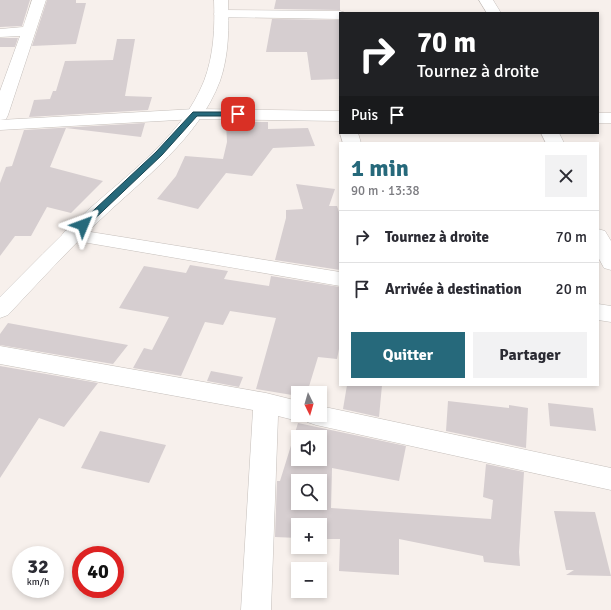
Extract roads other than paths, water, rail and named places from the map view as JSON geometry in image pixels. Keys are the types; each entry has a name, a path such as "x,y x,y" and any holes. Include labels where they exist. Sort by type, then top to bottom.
{"street":[{"path":"0,115 27,31 39,0"},
{"path":"486,0 493,12"},
{"path":"0,310 72,236 159,154 195,114 208,91 215,72 221,48 221,7 339,15"},
{"path":"0,33 27,31"},
{"path":"0,125 195,114 339,116"},
{"path":"599,118 611,118"},
{"path":"72,236 339,279"},
{"path":"599,237 611,263"},
{"path":"599,312 611,314"},
{"path":"0,355 266,403 291,409"},
{"path":"256,610 266,403"},
{"path":"327,417 611,479"}]}
